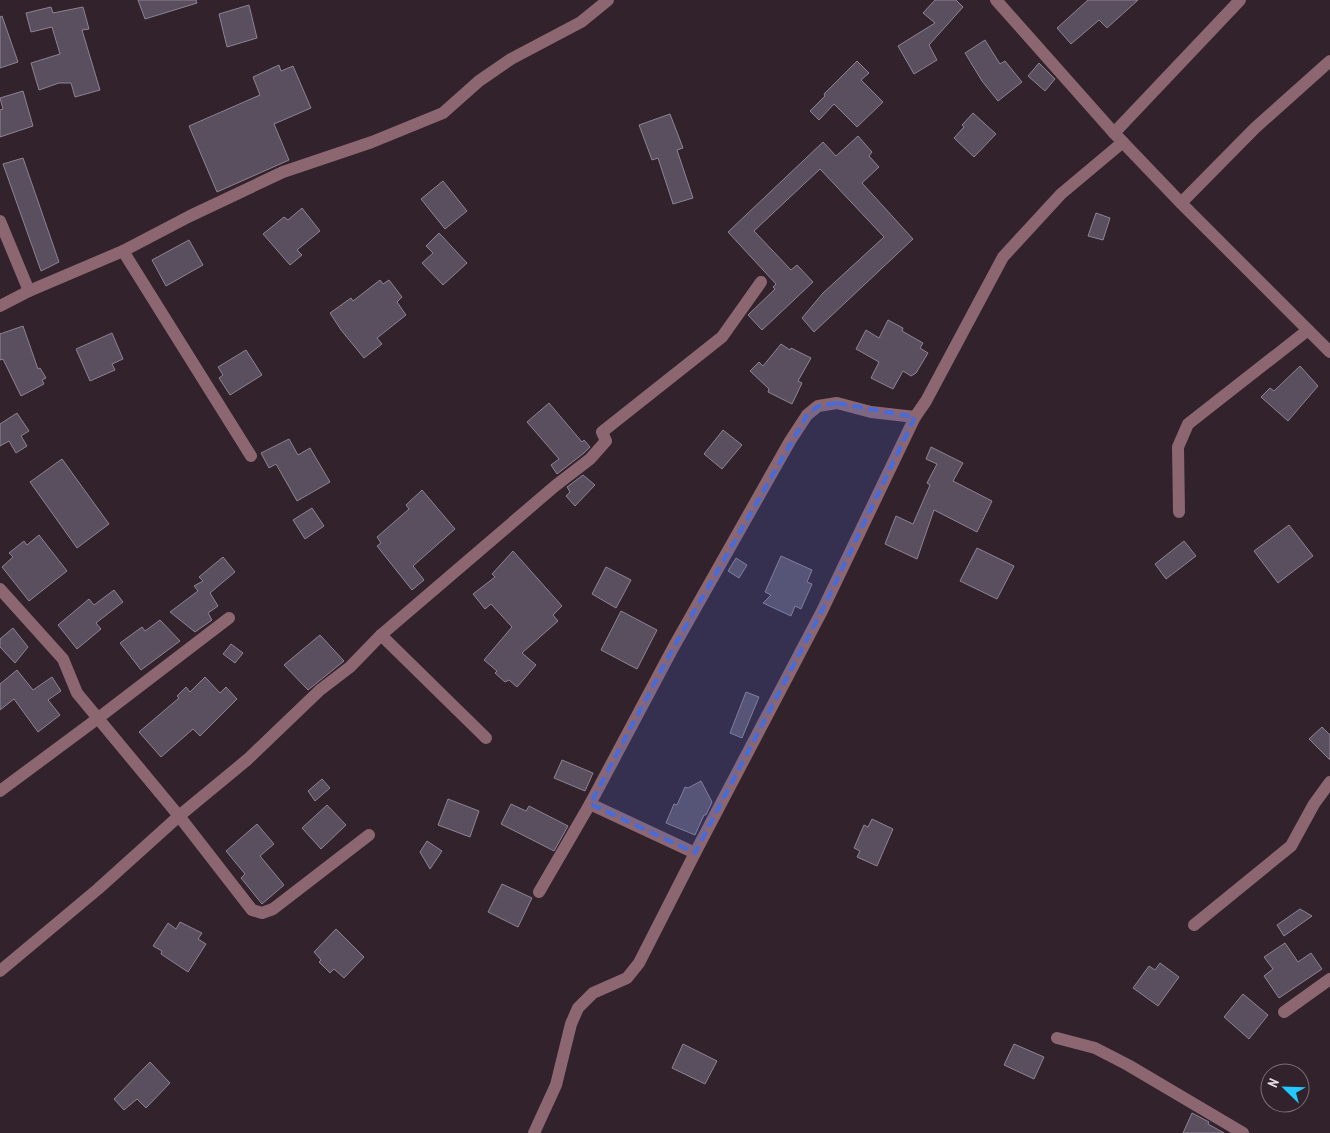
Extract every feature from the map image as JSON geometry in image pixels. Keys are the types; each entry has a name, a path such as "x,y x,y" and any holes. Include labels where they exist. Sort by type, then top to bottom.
{"street":[{"path":"0,306 29,291 123,251 190,216 283,172 372,142 443,113 480,81 511,59 581,22 608,0"},
{"path":"996,0 1114,132 1181,203 1330,352"},
{"path":"1114,132 1240,0"},
{"path":"1181,203 1255,128 1330,61"},
{"path":"534,1133 556,1085 571,1024 578,1008 593,993 627,978 639,963 822,611 915,417 926,401 1003,257 1061,194 1124,142"},
{"path":"0,221 29,291"},
{"path":"123,251 251,456"},
{"path":"0,971 98,889 179,816 248,759 320,690 350,667 381,635 555,486 590,459 606,441 602,432 722,337 761,282"},
{"path":"1179,512 1178,447 1188,424 1308,330"},
{"path":"540,892 590,804 673,648 790,441 807,415 818,406 837,403 871,412 915,417"},
{"path":"0,589 63,660 76,693 179,816 252,910 262,913 273,909 369,835"},
{"path":"0,791 229,618"},
{"path":"381,635 486,738"},
{"path":"1194,925 1291,846 1314,804 1330,782"},
{"path":"590,804 695,853"},
{"path":"1284,1012 1330,979"},
{"path":"1057,1038 1095,1048 1112,1056 1242,1133"}],"highlighted area":[{"path":"837,403 915,417 822,611 695,853 590,804 673,648 807,415 818,406"}],"building":[{"path":"138,0 196,0 197,3 145,19"},
{"path":"935,0 956,0 963,7 929,45 937,60 914,74 898,46 935,23 923,13"},
{"path":"1088,0 1138,0 1107,28 1099,20 1071,44 1057,28"},
{"path":"249,5 257,38 227,47 219,14"},
{"path":"51,7 53,13 83,7 89,29 82,30 100,90 75,97 71,83 59,83 39,90 31,63 60,54 52,27 31,32 26,13"},
{"path":"2,16 18,62 0,68 0,17"},
{"path":"985,40 1000,64 1005,61 1022,82 998,101 982,81 965,53"},
{"path":"857,61 869,73 861,80 883,102 857,127 834,104 819,120 810,111"},
{"path":"1039,63 1055,79 1045,91 1028,76"},
{"path":"279,65 281,71 293,66 311,108 274,124 289,160 217,192 189,126 260,95 253,77"},
{"path":"23,91 33,126 0,137 0,110 3,109 0,98"},
{"path":"973,113 996,134 974,157 954,138"},
{"path":"670,114 683,148 677,150 693,198 673,204 658,158 652,160 639,125"},
{"path":"858,136 872,152 869,156 879,167 862,183 913,239 814,332 802,318 823,293 884,237 820,169 754,231 791,270 797,265 813,282 762,330 748,315 775,289 773,287 776,284 728,232 823,142 836,156"},
{"path":"23,158 59,262 41,271 3,164"},
{"path":"443,181 467,211 445,229 421,199"},
{"path":"302,208 320,231 297,250 302,255 290,265 263,234 284,217 288,220"},
{"path":"1096,213 1110,218 1103,240 1088,236"},
{"path":"439,233 467,263 443,285 422,263 433,253 426,246"},
{"path":"189,240 203,265 166,286 152,260"},
{"path":"380,280 383,284 389,280 402,297 397,302 406,315 377,338 382,344 364,358 330,313 351,298 353,301"},
{"path":"888,320 903,328 902,331 923,343 920,348 928,353 916,373 911,376 903,371 893,389 871,378 879,362 856,349 866,330 879,338"},
{"path":"23,326 38,369 40,368 46,378 42,380 44,384 21,396 3,359 0,360 0,334"},
{"path":"112,333 123,359 112,364 115,370 90,381 76,349"},
{"path":"781,344 790,350 791,348 811,358 798,381 802,383 792,404 768,392 769,389 750,371 759,362 763,366"},
{"path":"246,350 262,375 230,395 219,378 223,375 218,367"},
{"path":"1300,366 1318,386 1288,421 1261,397 1270,388 1274,391"},
{"path":"549,403 582,442 584,440 590,447 557,474 551,465 559,459 527,422"},
{"path":"17,413 29,431 21,436 27,446 16,453 9,441 0,446 0,424"},
{"path":"723,430 742,445 722,469 704,454"},
{"path":"289,439 298,455 310,448 330,482 297,501 276,464 269,468 261,453"},
{"path":"931,447 963,463 953,481 992,501 977,532 934,510 917,559 885,544 896,516 913,524 930,485 927,483 937,464 926,459"},
{"path":"62,459 109,524 77,548 30,482"},
{"path":"583,475 595,485 575,506 566,496 570,492 567,487"},
{"path":"422,490 455,529 413,566 424,580 412,590 377,546 381,543 377,537 409,509 406,505"},
{"path":"312,508 324,526 305,539 293,520"},
{"path":"1289,525 1313,556 1278,583 1254,551"},
{"path":"39,535 67,571 29,601 2,567 13,557 9,553 24,541 27,545"},
{"path":"1184,541 1196,556 1166,579 1155,564"},
{"path":"977,548 1014,566 997,599 960,581"},
{"path":"513,551 562,606 553,615 558,621 522,653 536,665 517,687 509,680 505,682 495,673 497,671 484,660 512,627 491,604 485,609 473,594 495,577 492,574"},
{"path":"781,556 812,570 807,582 812,584 801,609 795,606 791,616 763,603 771,595 765,592"},
{"path":"223,557 235,572 210,593 218,606 208,613 212,620 195,632 170,612 198,591 194,586 203,581 199,577"},
{"path":"736,558 747,565 739,578 728,571"},
{"path":"606,567 631,580 616,608 592,594"},
{"path":"114,590 123,602 96,623 101,629 77,649 58,625 89,599 94,605"},
{"path":"621,611 657,630 637,669 601,650"},
{"path":"160,620 180,641 141,670 120,643 142,627 145,631"},
{"path":"13,628 28,647 15,663 0,647 0,639"},
{"path":"320,635 344,661 308,690 284,665"},
{"path":"231,644 243,653 235,663 223,654"},
{"path":"17,670 33,690 52,677 61,691 48,700 60,715 38,732 14,699 0,710 0,684"},
{"path":"205,677 220,693 226,687 237,699 200,736 193,729 161,757 139,732 179,698 177,696 186,687 190,692"},
{"path":"746,692 759,697 742,738 730,733"},
{"path":"1322,727 1330,735 1330,760 1309,739"},
{"path":"562,760 593,773 585,791 554,778"},
{"path":"322,779 330,788 315,801 308,791"},
{"path":"701,781 712,802 695,835 666,823 674,804 677,805 685,787 688,788"},
{"path":"448,799 479,811 470,837 438,825"},
{"path":"511,804 526,811 529,806 568,826 554,851 501,824"},
{"path":"327,805 346,825 321,849 302,828"},
{"path":"872,819 893,829 877,866 857,857 860,851 854,848 864,825 868,827"},
{"path":"257,824 274,844 260,856 284,885 262,904 241,878 245,874 226,851"},
{"path":"427,841 442,851 430,869 420,852"},
{"path":"502,884 532,898 518,927 488,912"},
{"path":"1300,909 1312,916 1284,936 1277,925"},
{"path":"180,922 202,933 198,939 206,944 188,972 161,954 162,951 153,946 168,923 176,929"},
{"path":"336,929 364,957 344,978 334,969 330,973 319,962 321,960 314,952"},
{"path":"1285,943 1298,962 1311,953 1322,969 1279,998 1264,976 1273,969 1264,957"},
{"path":"1160,963 1179,977 1158,1006 1133,988 1149,966 1155,970"},
{"path":"1243,994 1268,1015 1249,1039 1224,1017"},
{"path":"683,1044 717,1061 705,1084 672,1068"},
{"path":"1014,1044 1044,1057 1034,1079 1004,1065"},
{"path":"150,1062 170,1083 146,1108 137,1099 124,1110 114,1099"},
{"path":"1192,1113 1209,1122 1208,1124 1224,1133 1183,1133"}]}
